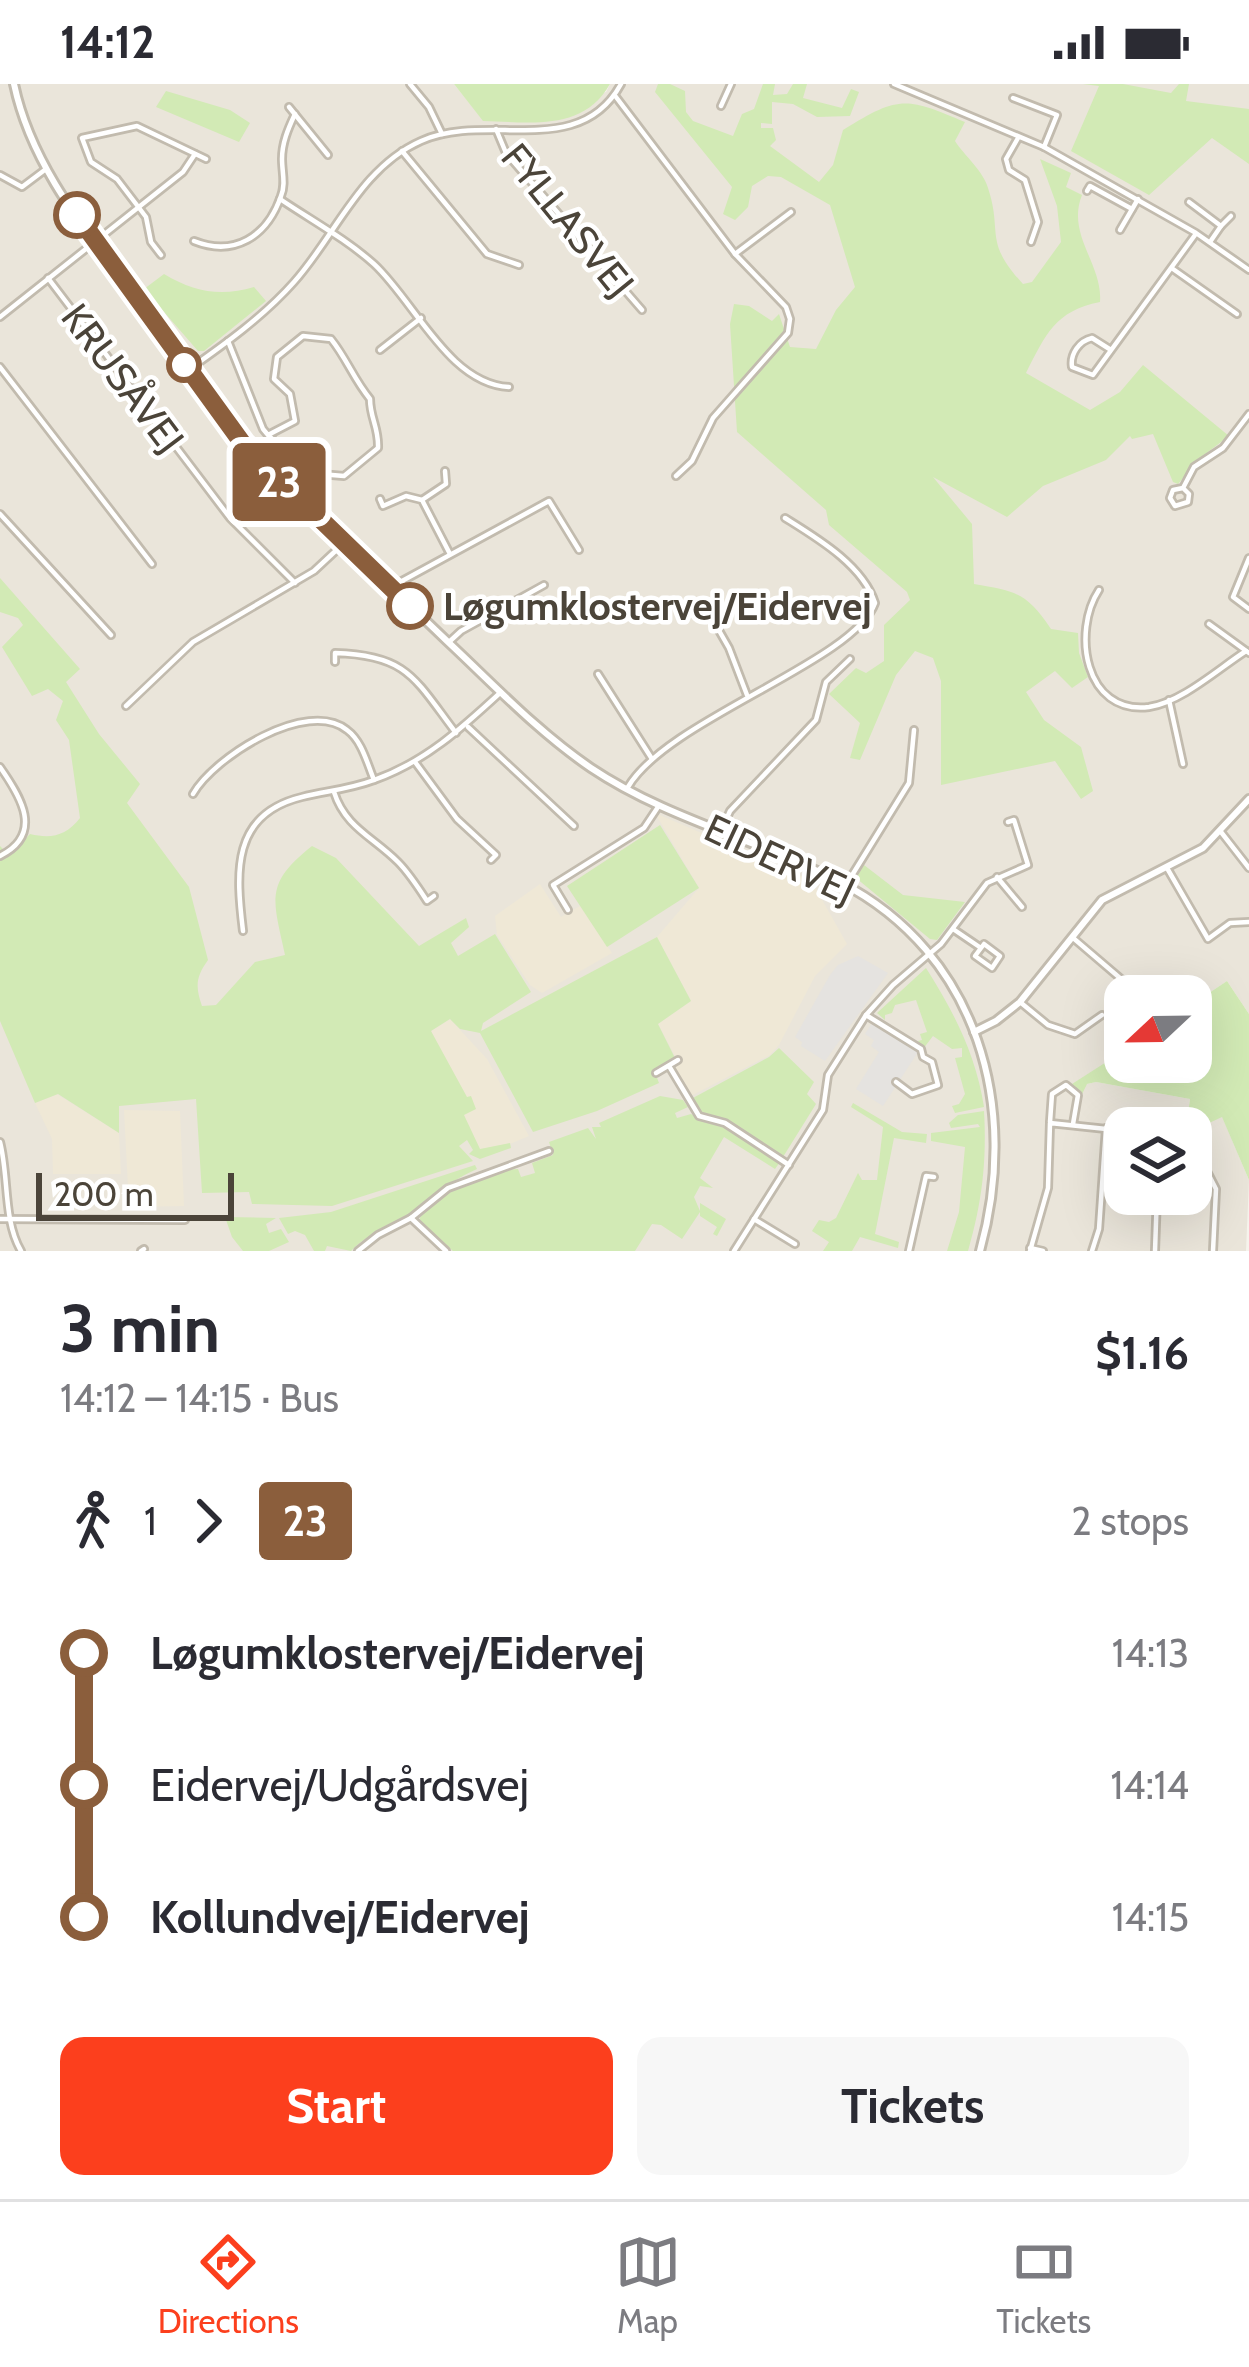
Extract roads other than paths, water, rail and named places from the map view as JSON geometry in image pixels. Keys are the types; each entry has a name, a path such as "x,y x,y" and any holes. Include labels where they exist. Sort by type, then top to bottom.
{"street":[{"name":"EIDERVEJ","path":"14,84 28,133 46,170 262,465 557,743 658,805 846,885 891,917 928,955 957,997 989,1076 997,1140 994,1189 980,1251"},
{"path":"410,84 429,107 442,134"},
{"path":"188,370 290,287 363,186 402,151 442,134 570,128 602,111 621,84"},
{"path":"722,106 731,84"},
{"path":"894,84 1044,148 1196,233 1249,270"},
{"path":"615,96 735,254 786,308 790,319 788,332 713,418 692,461 676,476"},
{"path":"1013,98 1057,116 1044,148"},
{"path":"289,107 328,155"},
{"path":"194,241 222,250 243,244 280,199 284,144 295,114"},
{"path":"161,255 138,206 117,179 91,161 82,138 137,127 206,160"},
{"name":"FYLLASVEJ","path":"496,128 506,153 642,310"},
{"path":"1019,136 1006,159 1009,170 1025,180 1038,222 1031,242"},
{"path":"402,151 488,254 519,265"},
{"path":"0,317 183,172 195,154"},
{"path":"0,176 22,187 46,170"},
{"path":"1087,191 1090,186 1132,209"},
{"path":"280,199 368,258 458,365 484,382 509,387"},
{"path":"1120,230 1138,199"},
{"path":"1189,202 1221,226"},
{"path":"735,254 791,212"},
{"path":"1209,243 1231,216"},
{"path":"1038,222 1052,227"},
{"path":"1111,350 1087,339 1076,347 1072,367 1093,375 1196,233"},
{"path":"1172,268 1237,314"},
{"name":"KRUSÅVEJ","path":"48,278 230,518 295,583"},
{"path":"380,350 421,318"},
{"path":"228,340 268,435 308,473 344,476 378,448 379,428 370,416 370,399 348,371 347,358 331,340 303,336 277,357 274,380 290,394 295,421 268,435"},
{"path":"0,367 152,564"},
{"path":"1183,488 1194,467 1223,448 1249,414"},
{"path":"380,499 383,506 406,496 422,500 442,489 445,471"},
{"path":"422,500 450,554"},
{"path":"391,587 549,501 579,550"},
{"path":"0,514 111,635"},
{"path":"626,789 652,759 836,643 872,612 874,603 866,583 784,518"},
{"path":"126,706 193,643 295,583 344,543"},
{"path":"1249,558 1233,597 1249,609"},
{"path":"449,642 544,585"},
{"path":"1100,590 1090,604 1083,635 1094,678 1105,692 1130,706 1169,700 1247,652 1209,624"},
{"path":"710,613 747,698"},
{"path":"335,662 335,653 367,654 400,666 456,734"},
{"path":"721,831 730,812 816,720 826,682 850,659"},
{"path":"598,674 652,759"},
{"path":"243,931 237,866 252,829 280,805 374,780 415,761 467,726 501,692"},
{"path":"1169,700 1184,764"},
{"path":"193,794 210,769 224,759 292,724 318,718 351,732 374,780"},
{"path":"467,726 574,826"},
{"path":"846,885 909,783 914,730"},
{"path":"415,761 457,819 496,855 491,860"},
{"path":"0,767 23,800 27,816 22,839 0,856"},
{"path":"334,792 353,826 397,860 427,901 434,896"},
{"path":"974,1032 996,1022 1020,1002 1102,900 1203,848 1249,799"},
{"name":"EIDERVEJ","path":"568,910 553,885 644,828 658,805"},
{"path":"735,1250 824,1109 828,1075 866,1015 953,929 980,890 1028,866 1014,820 1008,822"},
{"path":"1221,832 1249,868"},
{"path":"1167,868 1208,939 1230,923 1249,922"},
{"path":"998,877 1022,908"},
{"path":"953,929 981,948"},
{"path":"1072,937 1116,975"},
{"path":"1020,1002 1048,1025 1075,1034 1102,1015"},
{"path":"866,1015 921,1049 932,1063 938,1085 912,1094 896,1082"},
{"path":"656,1073 678,1060"},
{"path":"669,1066 699,1116 725,1123 789,1165"},
{"path":"1043,1251 1030,1249 1048,1188 1052,1094 1066,1085 1078,1095 1073,1124"},
{"path":"1050,1123 1104,1128"},
{"path":"0,1142 9,1178 10,1218 21,1251"},
{"path":"358,1251 466,1178 549,1151"},
{"path":"1092,1251 1099,1228 1104,1157"},
{"path":"526,1158 530,1170"},
{"path":"909,1251 926,1176 934,1177"},
{"path":"1212,1181 1216,1189 1214,1251"},
{"path":"1155,1251 1156,1215"},
{"path":"412,1218 446,1251"},
{"path":"0,1219 185,1220"},
{"path":"754,1219 795,1244"}],"place":[{"name":"Løgumklostervej/Eidervej","path":"410,606"}]}
